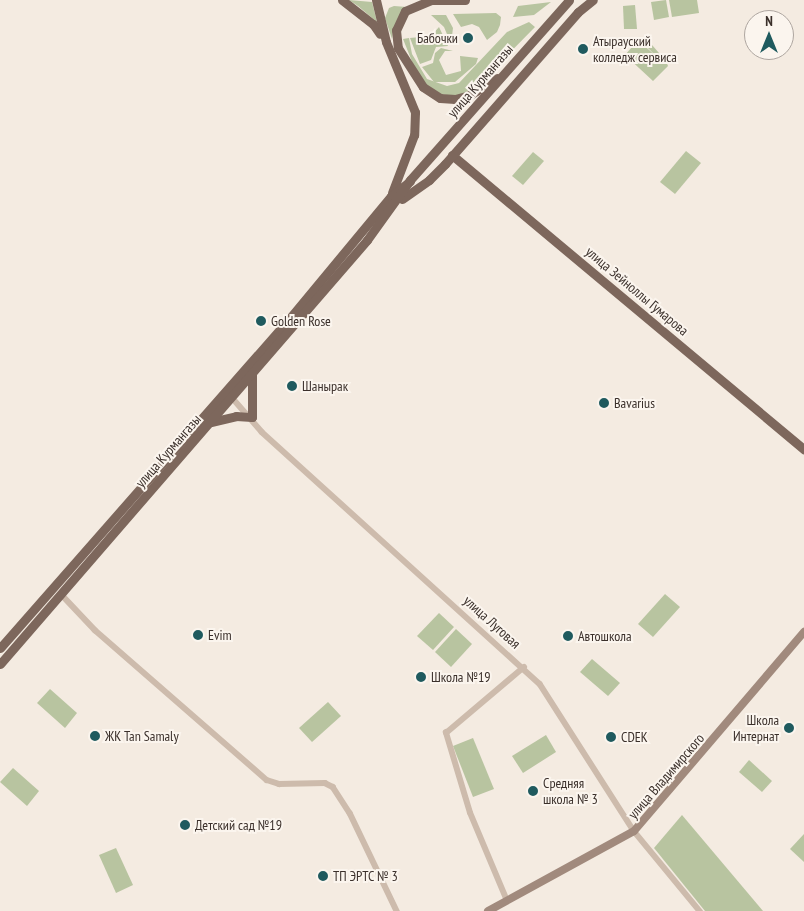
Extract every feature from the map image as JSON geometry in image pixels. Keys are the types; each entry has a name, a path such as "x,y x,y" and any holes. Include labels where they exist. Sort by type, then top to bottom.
{"main road":[{"path":"342,0 374,24 386,42 411,98 416,126 393,199"},
{"path":"376,0 386,42"},
{"path":"465,0 429,0 405,11 396,30 398,48 423,87 440,98 455,99 470,95 506,73"},
{"name":"улица Курмангазы","path":"0,648 225,389 273,342 354,248 393,199 570,0"},
{"path":"393,199 429,180 578,12 593,0"},
{"name":"улица Зейноллы Гумарова","path":"452,155 804,449"},
{"name":"улица Курмангазы","path":"0,664 252,374 273,342"},
{"path":"211,422 236,416 252,417 252,374"}],"street":[{"name":"улица Луговая","path":"225,389 252,417 262,432 524,667 540,684 584,747 634,831 700,911"},
{"path":"61,594 95,630 267,780 279,784 326,783 333,787 350,813 397,911"},
{"name":"улица Владимирского","path":"488,911 634,831 804,632"},
{"path":"507,901 470,813 446,733 524,667"}],"green space":[{"path":"349,0 372,2 377,22 358,6"},
{"path":"666,0 669,17 654,20 651,2"},
{"path":"669,0 697,0 699,13 672,17"},
{"path":"551,2 534,15 513,17 518,6"},
{"path":"635,5 637,29 624,29 623,6"},
{"path":"394,6 407,7 393,31 392,39 385,18 389,8"},
{"path":"496,13 501,17 500,25 497,32 487,40 479,27 472,24 461,27 453,14"},
{"path":"431,15 446,15 453,28 451,44 444,27"},
{"path":"529,22 535,27 485,78 462,95 452,96 436,93 419,79 403,39 409,38 412,54 427,79 447,86 459,83 507,32"},
{"path":"439,27 448,46 436,47 431,60 420,64 410,38 431,36"},
{"path":"638,40 658,58 646,46 652,45 668,66 653,81 625,55"},
{"path":"441,48 453,51 445,51 439,60 446,75 461,71 460,56 478,58 476,64 455,82 434,82 422,67 433,63 435,53"},
{"path":"686,151 701,163 675,194 660,182"},
{"path":"533,152 544,161 523,185 512,176"},
{"path":"665,594 680,607 653,637 638,624"},
{"path":"439,613 454,627 433,650 417,636"},
{"path":"456,629 472,644 451,667 435,652"},
{"path":"592,659 620,683 608,696 580,672"},
{"path":"50,689 77,713 65,728 37,703"},
{"path":"328,702 341,716 312,742 299,728"},
{"path":"546,735 556,752 523,773 512,756"},
{"path":"473,738 494,789 473,797 453,746"},
{"path":"749,760 772,781 762,792 739,772"},
{"path":"13,768 39,791 27,806 0,782"},
{"path":"682,815 763,911 705,911 654,848"},
{"path":"804,834 804,862 790,849"},
{"path":"116,848 133,885 116,893 99,855"}],"place":[{"name":"Бабочки","path":"468,38"},
{"name":"Атырауский колледж сервиса","path":"583,49"},
{"name":"Golden Rose","path":"261,321"},
{"name":"Шанырак","path":"292,386"},
{"name":"Bavarius","path":"604,403"},
{"name":"Evim","path":"198,635"},
{"name":"Автошкола","path":"568,636"},
{"name":"Школа №19","path":"421,677"},
{"name":"Школа Интернат","path":"789,728"},
{"name":"ЖК Tan Samaly","path":"95,736"},
{"name":"CDEK","path":"611,737"},
{"name":"Средняя школа № 3","path":"533,791"},
{"name":"Детский сад №19","path":"185,825"},
{"name":"ТП ЭРТС № 3","path":"323,876"}]}
